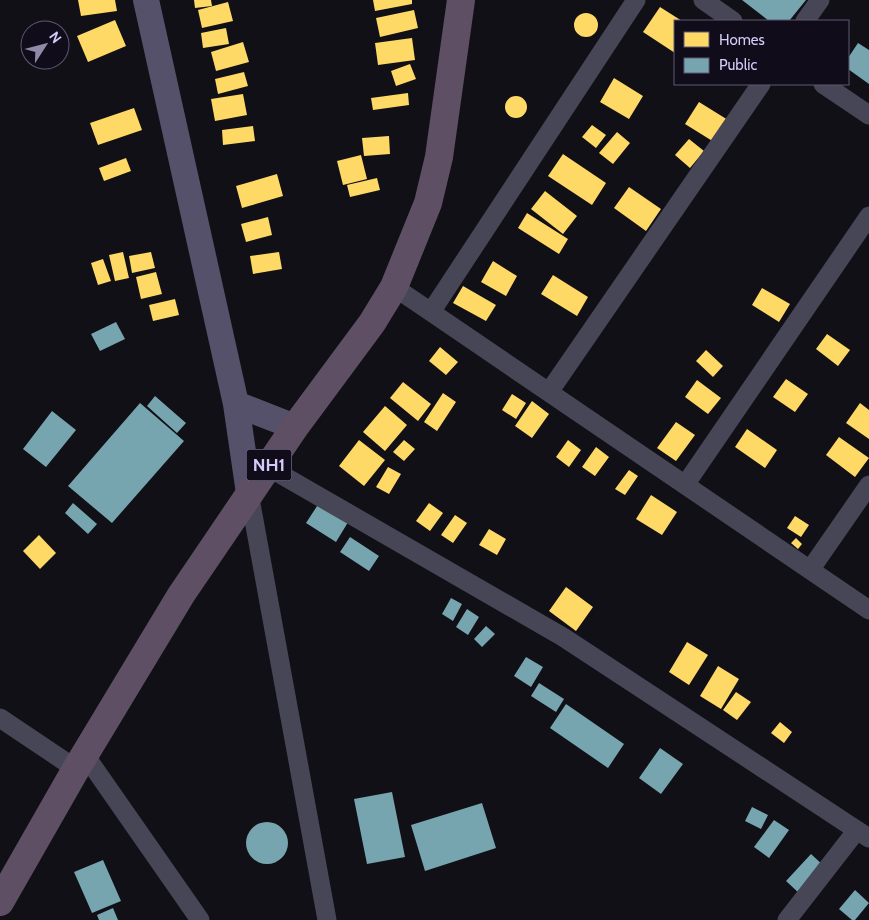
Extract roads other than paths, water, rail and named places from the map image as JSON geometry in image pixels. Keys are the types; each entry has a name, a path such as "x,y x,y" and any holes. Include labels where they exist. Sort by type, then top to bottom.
{"highway":[{"name":"NH1","path":"0,902 181,595 295,427 372,323 394,287 430,194 439,157 460,0"}],"main road":[{"path":"146,0 236,404 249,493"},
{"path":"236,404 295,427"}],"street":[{"path":"431,312 636,0"},
{"path":"703,0 732,20"},
{"path":"806,20 820,0"},
{"path":"549,392 760,85"},
{"path":"824,85 869,115"},
{"path":"685,485 869,216"},
{"path":"394,287 869,610"},
{"path":"268,467 563,637 863,834 787,920"},
{"path":"810,570 869,485"},
{"path":"249,493 327,920"},
{"path":"0,718 81,762 200,920"}]}
